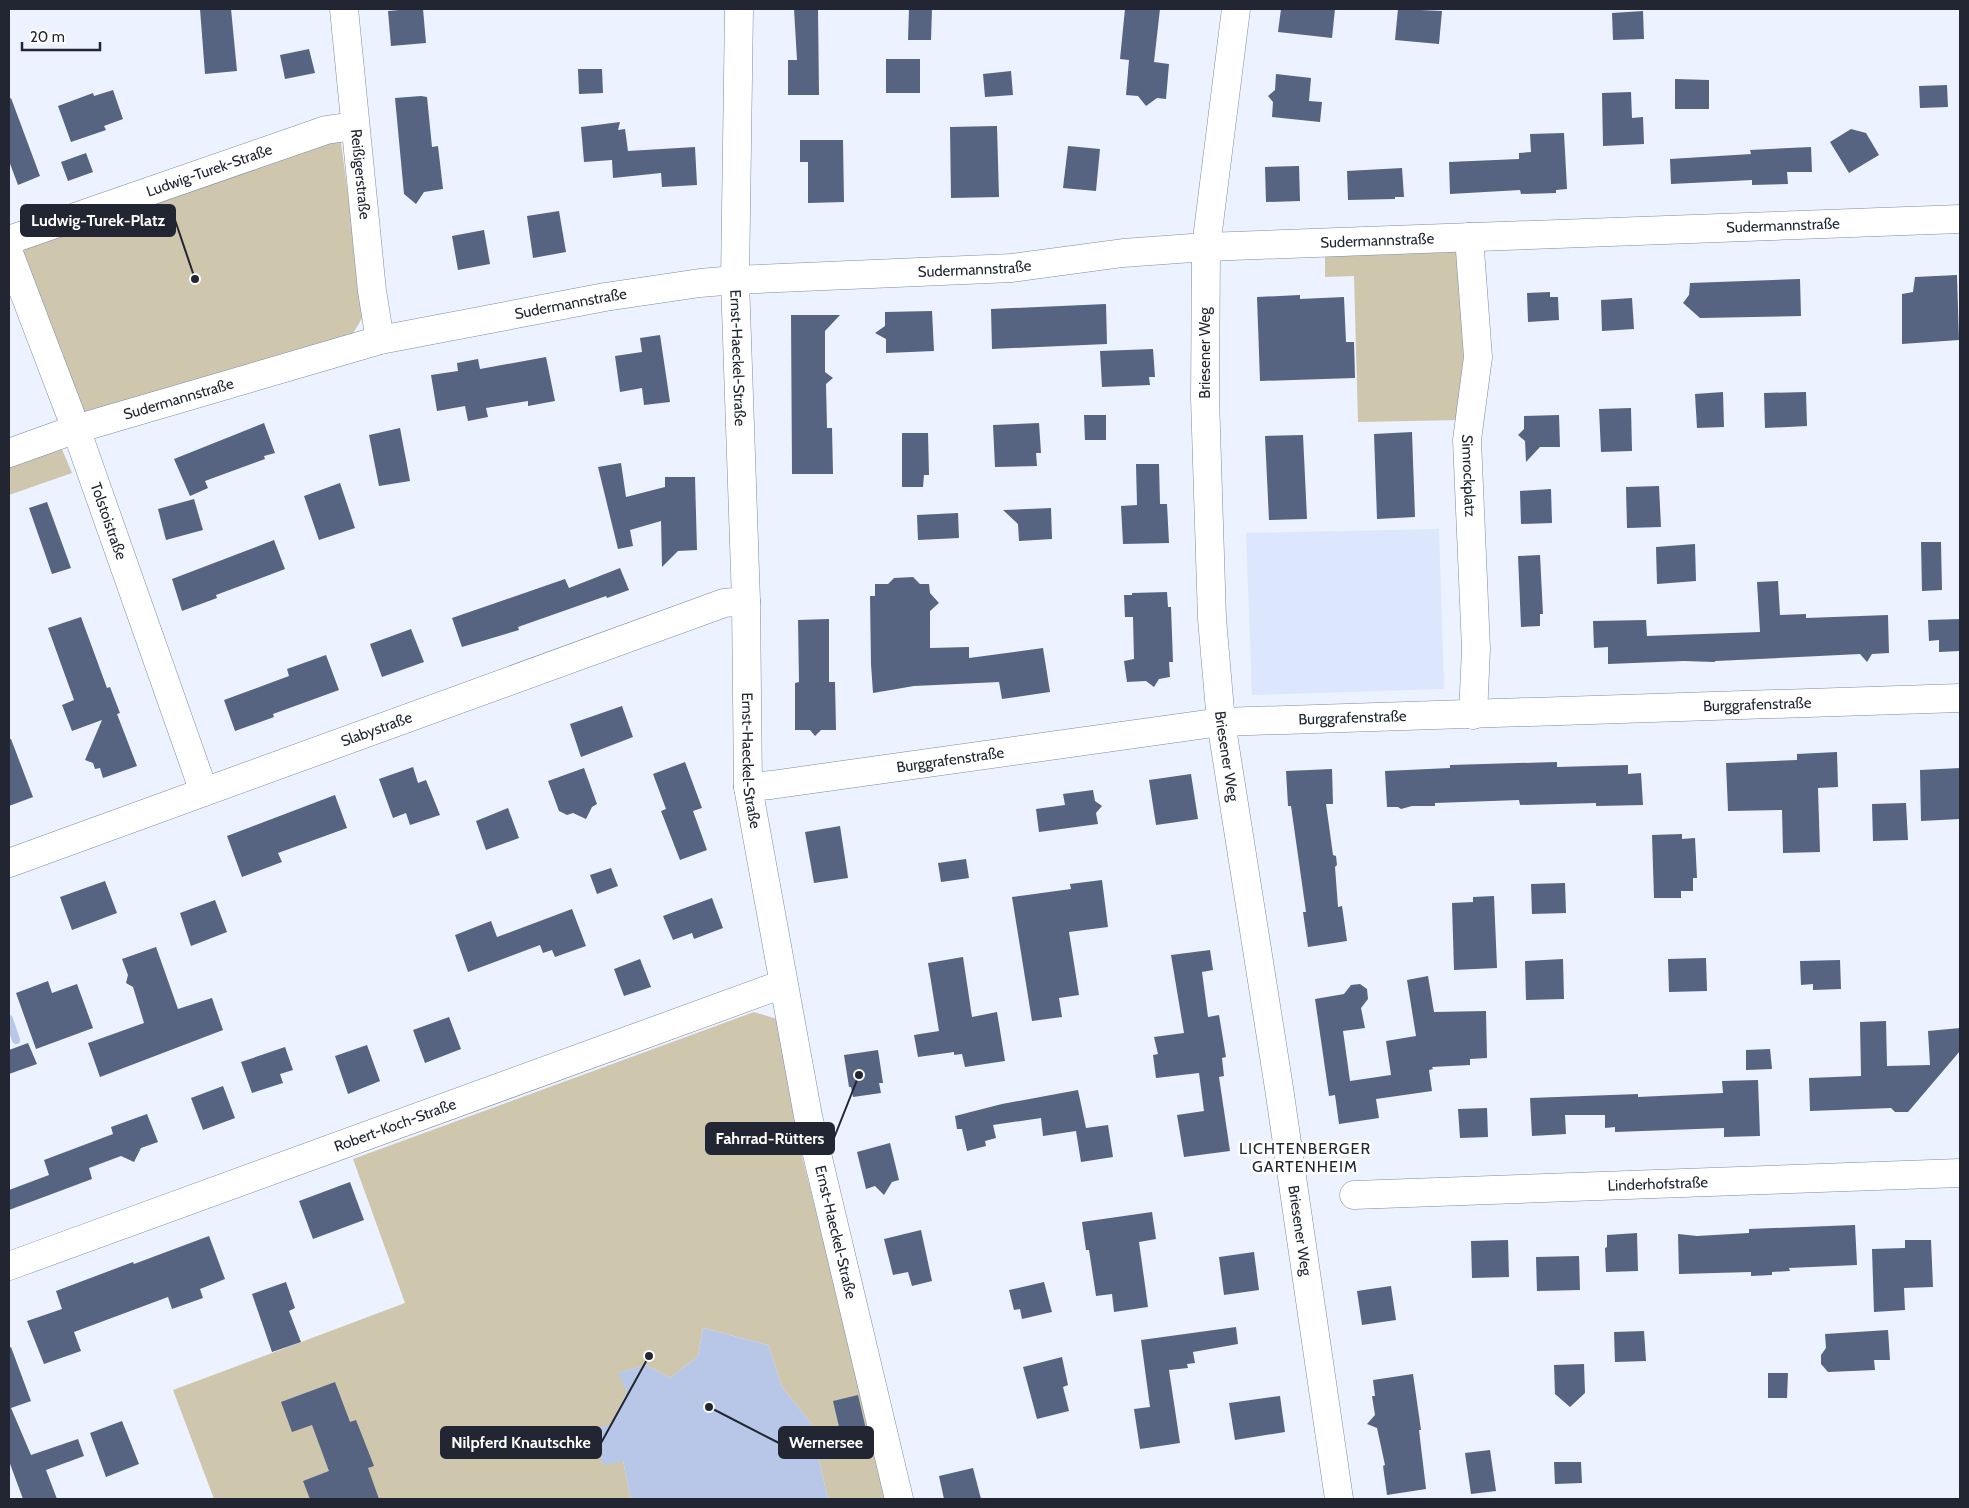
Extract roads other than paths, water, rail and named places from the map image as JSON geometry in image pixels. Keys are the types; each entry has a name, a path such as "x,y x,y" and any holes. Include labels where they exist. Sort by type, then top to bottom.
{"street":[{"name":"Reißigerstraße","path":"344,9 354,126 372,291 380,340"},
{"name":"Ernst-Haeckel-Straße","path":"739,9 735,280 746,601 748,787 808,1116 898,1499"},
{"name":"Briesener Weg","path":"1236,9 1206,247 1204,398 1212,620 1222,722 1281,1098 1339,1499"},
{"name":"Ludwig-Turek-Straße","path":"9,240 326,130 354,126"},
{"name":"Sudermannstraße","path":"9,453 76,429 380,340 605,297 700,283 1012,268 1123,253 1206,247 1960,219"},
{"name":"Simrockplatz","path":"1469,237 1478,357 1467,440 1476,649 1473,715"},
{"name":"Tolstoistraße","path":"9,253 76,429 204,792"},
{"name":"Slabystraße","path":"9,862 724,604 746,601"},
{"name":"Burggrafenstraße","path":"748,787 772,786 1222,722 1960,698"},
{"name":"Robert-Koch-Straße","path":"9,1266 783,984"},
{"name":"Linderhofstraße","path":"1354,1195 1960,1173"}],"waterway":[{"path":"9,1019 16,1040"}],"place":[{"name":"Ludwig-Turek-Platz","path":"195,279"},
{"name":"Fahrrad-Rütters","path":"859,1075"},
{"name":"Nilpferd Knautschke","path":"649,1356"},
{"name":"Wernersee","path":"709,1407"}],"district":[{"name":"LICHTENBERGER GARTENHEIM","path":"1305,1157"}]}
